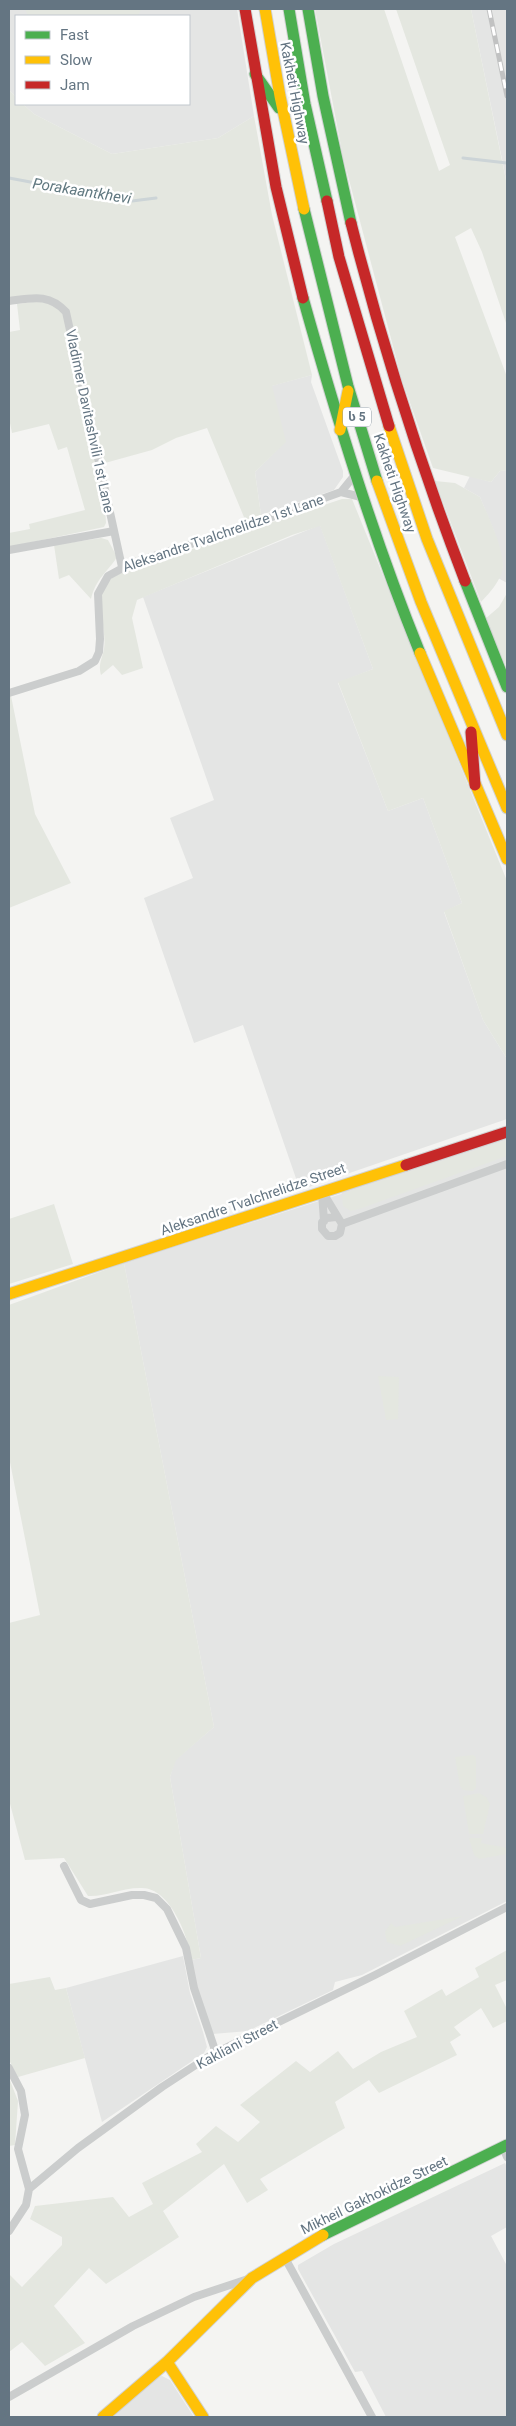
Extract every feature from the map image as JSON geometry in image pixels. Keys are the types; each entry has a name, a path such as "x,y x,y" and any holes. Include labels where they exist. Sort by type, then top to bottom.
{"main road":[{"path":"245,9 278,196 298,279 354,476 388,574 507,859"},
{"name":"Kakheti Highway","path":"265,9 282,112 348,390 406,560 507,808"},
{"name":"Kakheti Highway","path":"289,9 306,104 339,257 371,371 426,538 507,735"},
{"name":"Kakheti Highway","path":"308,9 337,162 391,367 420,457 479,620 507,687"},
{"path":"255,74 282,112"},
{"path":"340,430 348,390"},
{"path":"470,721 475,785"},
{"name":"Aleksandre Tvalchrelidze Street","path":"9,1294 150,1250 322,1191 507,1132"},
{"name":"Mikheil Gakhokidze Street","path":"103,2417 167,2362 252,2278 320,2236 506,2150"},
{"path":"167,2362 203,2417"}],"street":[{"name":"Vladimer Davitashvili 1st Lane","path":"9,301 42,298 57,302 66,312 122,567"},
{"name":"Aleksandre Tvalchrelidze 1st Lane","path":"341,492 354,476"},
{"name":"Aleksandre Tvalchrelidze 1st Lane","path":"9,693 79,670 95,661 99,652 100,639 98,594 108,576 122,567 341,492 361,496"},
{"path":"9,550 114,531"},
{"path":"342,1224 507,1164"},
{"path":"322,1191 336,1217 342,1224"},
{"path":"322,1191 323,1232 332,1237 340,1233 342,1224"},
{"path":"324,1221 330,1216 336,1217"},
{"path":"64,1866 81,1900 90,1904 132,1896 144,1896 156,1898 167,1909 186,1948 194,1988 216,2053"},
{"name":"Kakliani Street","path":"29,2189 78,2148 162,2087 216,2053 375,1975 507,1907"},
{"path":"9,2068 20,2091 25,2115 18,2149 29,2189 26,2205 9,2231"},
{"path":"285,2258 372,2417"},
{"path":"9,2397 141,2322 194,2297 252,2278"}],"shaded area":[{"path":"9,9 237,9 254,116 218,138 112,154 34,114 24,105 190,105 190,15 15,15 15,96 9,90"},
{"path":"25,9 141,9 138,15 28,15"},
{"path":"315,9 384,9 439,171 450,165 396,9 471,9 507,185 507,326 482,252 471,228 455,237 507,377 507,470 500,471 491,482 433,468 402,380 343,157"},
{"path":"471,9 507,9 507,185 503,164"},
{"path":"9,90 15,96 15,105 24,105 34,114 112,154 218,138 254,116 272,215 312,375 272,386 286,442 255,472 261,515 246,522 207,428 176,438 152,450 105,463 65,306 45,297 9,300"},
{"path":"41,301 58,307 65,317 105,507 106,523 104,527 9,547 9,533 30,529 29,524 85,510 67,447 58,450 49,424 12,433 9,418 9,332 20,330 17,304"},
{"path":"312,375 311,382 343,471 343,477 334,490 261,515 255,472 285,442 271,386"},
{"path":"507,470 507,583 498,578 503,566 494,531 480,497 464,488 470,476 491,482 500,471"},
{"path":"435,481 455,483 480,497 494,530 503,565 501,575 481,602"},
{"path":"342,499 352,499 507,881 507,1059 483,1020 444,911 462,903 423,798 388,811 338,682 373,669 320,526 292,535 137,600 132,618 143,668 122,675 113,665 101,675 100,665 104,649 104,633 101,601 104,586 111,579 126,571"},
{"path":"320,525 373,669 338,683 388,811 423,798 462,903 444,912 483,1020 507,1059 507,1119 300,1190 243,1025 194,1043 144,898 193,878 170,818 214,800 143,597"},
{"path":"101,538 108,540 117,557 99,581 91,599 69,575 59,579 54,545"},
{"path":"507,593 507,668 485,619 499,607"},
{"path":"11,696 35,814 71,883 9,908 9,697"},
{"path":"507,1136 507,1901 362,1975 335,1982 333,1990 248,2031 213,2034 200,2000 191,1960 201,1958 170,1777 175,1760 214,1727 124,1263 341,1194 347,1188"},
{"path":"507,1140 507,1156 359,1209 351,1211 343,1206 342,1196 352,1190"},
{"path":"54,1204 73,1264 9,1284 9,1219"},
{"path":"124,1263 214,1727 176,1760 170,1777 201,1958 191,1960 182,1927 176,1915 161,1896 152,1890 135,1888 88,1896 64,1858 25,1860 9,1800 9,1623 40,1615 9,1457 9,1305"},
{"path":"378,1376 399,1377 398,1419 386,1420"},
{"path":"473,1755 476,1757 476,1788 473,1791 463,1790 460,1786 455,1757"},
{"path":"479,1793 486,1797 490,1804 483,1834 469,1834 463,1796"},
{"path":"469,1838 482,1838 481,1843 507,1848 507,1854 479,1859 474,1855"},
{"path":"463,1916 400,1946 387,1942 385,1932 391,1923 395,1927"},
{"path":"507,1950 507,1980 495,1985 507,2009 507,2021 493,2028 481,2008 454,2027 461,2035 450,2042 457,2055 379,2093 369,2080 335,2102 345,2128 260,2179 268,2190 247,2203 224,2164 163,2211 179,2237 106,2284 89,2268 54,2306 85,2343 45,2366 22,2342 9,2352 9,2274 22,2287 62,2245 62,2237 30,2219 35,2206 113,2197 129,2217 153,2204 142,2183 202,2152 196,2144 216,2126 238,2142 260,2122 240,2105 296,2061 310,2072 338,2051 353,2069 381,2052 417,2037 404,2011 442,1989 446,1996 479,1977 475,1968"},
{"path":"183,1956 190,1993 207,2047 204,2053 102,2122 66,1988"},
{"path":"50,1977 55,1990 66,1988 85,2058 18,2077 9,2060 9,1984"},
{"path":"9,2078 18,2101 15,2145 9,2146"},
{"path":"505,2163 507,2167 507,2227 491,2236 507,2266 507,2417 386,2417 362,2371 355,2372 298,2269 298,2265 334,2244"},
{"path":"162,2376 170,2380 194,2417 113,2417 156,2378"}],"waterway":[{"path":"463,158 507,163"},
{"name":"Porakaantkhevi","path":"9,178 132,201 156,198"}],"railway":[{"path":"489,9 507,96"}],"traffic: fast":[{"path":"289,9 305,104 327,201"},
{"path":"308,9 323,96 351,223"},
{"path":"255,74 279,108"},
{"path":"304,209 348,386 377,481"},
{"path":"303,298 357,477 387,566 420,653"},
{"path":"465,581 507,687"},
{"path":"323,2235 507,2145"}],"traffic: slow":[{"path":"265,9 280,96 304,209"},
{"path":"340,430 348,391"},
{"path":"389,426 427,539 507,735"},
{"path":"377,481 421,602 507,808"},
{"path":"420,653 507,859"},
{"path":"9,1294 406,1165"},
{"path":"103,2417 167,2362 252,2278 323,2235"},
{"path":"167,2362 203,2417"}],"traffic: jam":[{"path":"245,9 276,187 303,298"},
{"path":"327,201 339,257 389,426"},
{"path":"351,223 403,404 465,581"},
{"path":"471,732 475,785"},
{"path":"406,1165 507,1132"}]}
